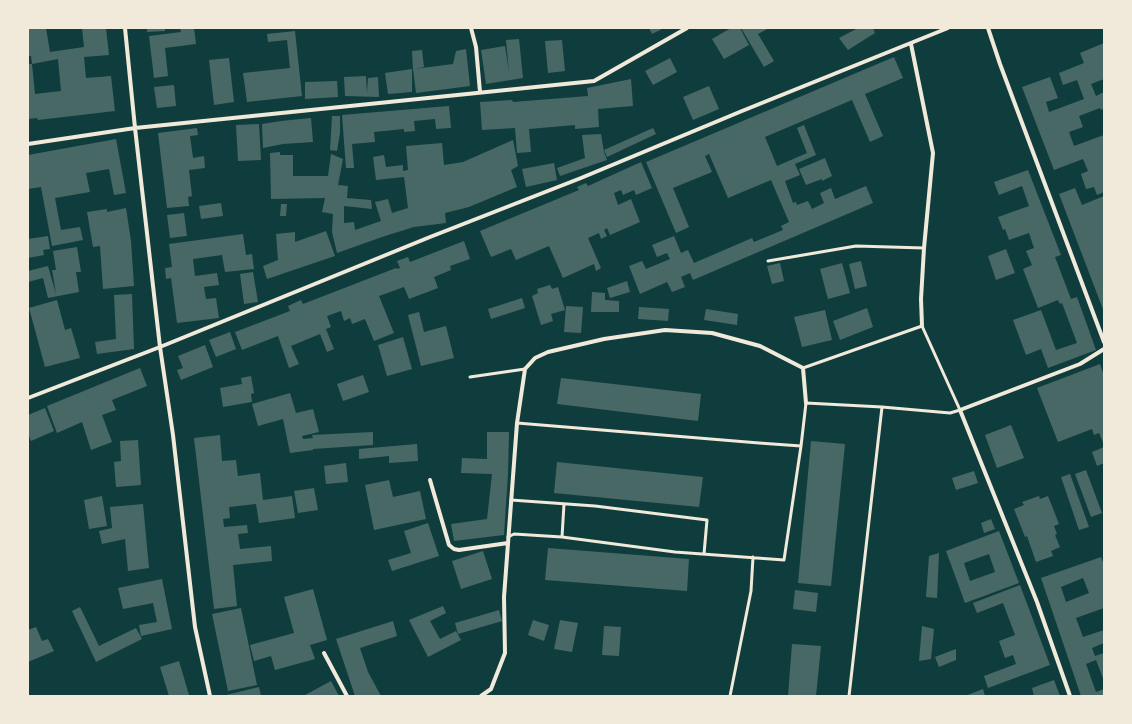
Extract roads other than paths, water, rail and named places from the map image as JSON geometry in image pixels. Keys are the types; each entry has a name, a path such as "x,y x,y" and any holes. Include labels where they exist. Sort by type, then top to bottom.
{"street":[{"path":"125,28 134,128 160,348 173,436 195,627 210,696"},
{"path":"472,28 476,47 480,92"},
{"path":"28,144 134,128 594,81 687,28"},
{"path":"28,398 160,348 430,237 581,178 948,28"},
{"path":"988,28 1000,64 1104,342"},
{"path":"911,44 925,122 933,153 924,248 921,299 922,326"},
{"path":"481,696 491,690 505,653 504,597 517,423 525,369 535,358 548,352 604,339 665,330 712,333 760,346 803,368 806,403"},
{"path":"1070,696 1037,602 960,410 1080,364 1104,349"},
{"path":"430,480 449,545 454,549 459,550 508,543"},
{"path":"324,653 347,696"}],"lane":[{"path":"768,261 856,246 924,248"},
{"path":"508,537 514,534 562,537 674,552 784,560 806,403 882,407 950,413 960,410 922,326 803,368"},
{"path":"470,377 525,369"},
{"path":"849,696 882,407"},
{"path":"517,423 801,446"},
{"path":"511,500 596,506 707,520 704,554"},
{"path":"562,537 564,504"},
{"path":"730,696 752,591 753,557"}]}
